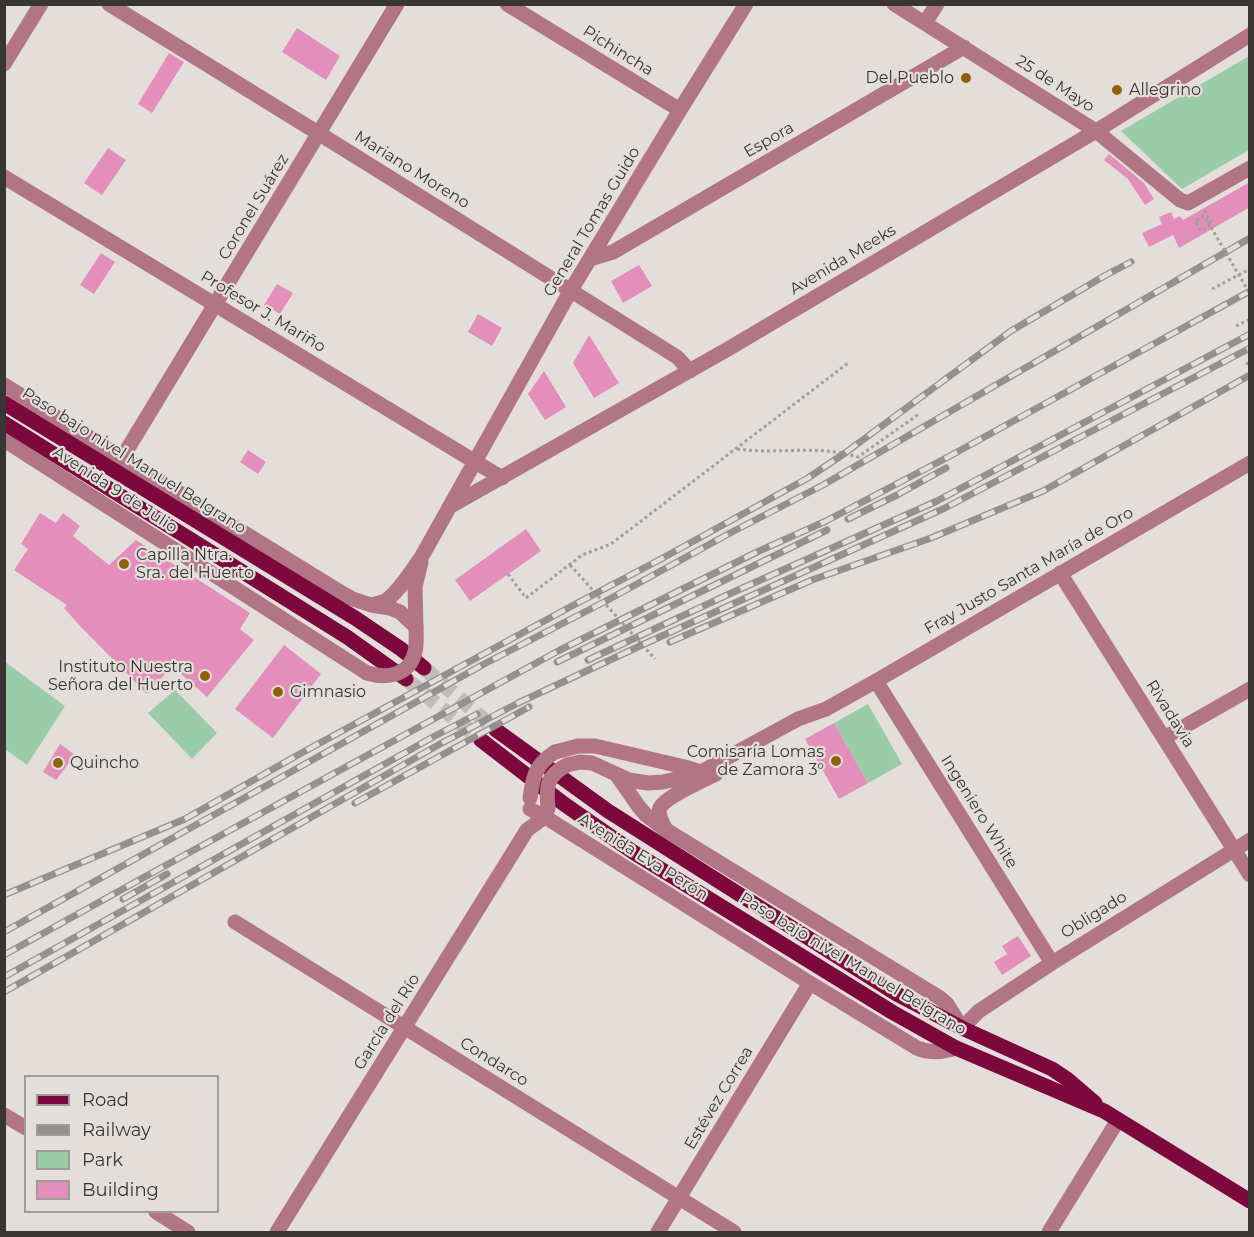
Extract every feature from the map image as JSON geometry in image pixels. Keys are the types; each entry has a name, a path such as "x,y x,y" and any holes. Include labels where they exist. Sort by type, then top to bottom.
{"main road":[{"name":"Paso bajo nivel Manuel Belgrano","path":"4,403 355,618 392,642 424,668"},
{"path":"4,423 347,637 406,679"},
{"name":"Paso bajo nivel Manuel Belgrano","path":"496,730 608,811 895,993 962,1028 1052,1069 1104,1111"},
{"name":"Paso bajo nivel Manuel Belgrano","path":"481,740 564,804 633,852 892,1012 956,1048 1104,1111"},
{"path":"1104,1111 1250,1201"}],"street":[{"path":"4,64 41,4"},
{"name":"Mariano Moreno","path":"110,4 677,357 690,371"},
{"name":"Coronel Suárez","path":"122,458 397,4"},
{"name":"Pichincha","path":"507,4 680,110"},
{"name":"General Tomas Guido","path":"422,556 571,290 746,4"},
{"name":"25 de Mayo","path":"894,4 1095,131 1180,200 1188,203 1250,168"},
{"path":"925,23 937,4"},
{"name":"Avenida Meeks","path":"449,507 690,371 1095,131 1250,36"},
{"name":"Espora","path":"590,259 613,252 964,47"},
{"name":"Profesor J. Mariño","path":"4,177 502,478"},
{"name":"Avenida 9 de Julio","path":"4,385 340,592 353,599 400,612 416,627 416,648 411,662 397,674 388,677 367,673 4,440"},
{"name":"Fray Justo Santa María de Oro","path":"666,830 659,815 663,803 705,775 798,719 826,709 876,681 1250,463"},
{"path":"371,605 384,601 391,595 422,556"},
{"path":"416,627 415,587 422,556"},
{"name":"Rivadavia","path":"1060,573 1250,875"},
{"name":"Ingeniero White","path":"876,681 1052,963"},
{"path":"1164,738 1250,689"},
{"name":"García del Río","path":"526,830 535,773 541,764 555,752 578,746 595,746 689,768 705,775"},
{"path":"547,812 547,785 554,774 567,765 580,762 592,763 640,783 656,783 705,775"},
{"path":"616,774 646,815 666,830 940,998 947,1004 962,1028"},
{"name":"Avenida Eva Perón","path":"530,803 810,983 917,1048 926,1052 935,1052 956,1048"},
{"name":"García del Río","path":"277,1233 526,830 547,812"},
{"name":"Obligado","path":"962,1028 979,1011 1052,963 1250,840"},
{"name":"Condarco","path":"235,922 734,1233"},
{"name":"Estévez Correa","path":"658,1233 810,983"},
{"path":"6,1118 24,1127"},
{"path":"1049,1233 1119,1120"},
{"path":"158,1213 188,1233"}],"path":[{"path":"1203,209 1212,224 1201,231 1195,222 1204,216 1208,222 1239,275 1250,294"},
{"path":"1212,290 1250,269"},
{"path":"1236,326 1250,319"},
{"path":"508,574 526,598 582,555 611,544 848,363"},
{"path":"735,449 830,451 858,458 920,414"},
{"path":"570,565 655,659"}],"green space":[{"path":"1249,56 1249,150 1182,189 1121,131"},
{"path":"4,661 65,706 27,765 5,749"},
{"path":"175,690 217,733 192,759 148,713"},
{"path":"868,704 902,764 868,783 834,723"}],"building":[{"path":"297,28 340,56 326,80 282,52"},
{"path":"169,53 184,62 152,113 138,104"},
{"path":"108,148 126,160 102,195 84,183"},
{"path":"1109,154 1144,183 1154,199 1145,205 1128,179 1104,160"},
{"path":"1250,182 1250,207 1179,248 1173,235 1149,247 1142,233 1162,224 1159,217 1171,212 1174,219 1180,216 1183,220"},
{"path":"101,253 115,262 94,294 80,285"},
{"path":"639,265 652,286 623,303 611,281"},
{"path":"277,284 293,293 280,314 264,305"},
{"path":"478,314 502,328 492,346 468,332"},
{"path":"589,335 619,383 594,398 573,363"},
{"path":"544,371 566,407 545,420 528,394"},
{"path":"248,450 266,462 258,474 240,462"},
{"path":"40,513 56,523 63,513 80,526 73,536 109,565 136,540 250,613 240,629 254,640 207,697 172,666 147,694 79,625 64,608 67,605 14,570 28,549 21,544"},
{"path":"526,529 541,551 470,601 455,580"},
{"name":"Gimnasio","path":"284,645 321,674 273,738 235,709"},
{"name":"Comisaría Lomas de Zamora 3°","path":"834,723 868,783 839,799 805,739"},
{"name":"Quincho","path":"60,744 75,755 56,780 43,772"},
{"path":"1018,936 1031,956 1002,975 994,962 1007,954 1002,946"}],"tunnel":[{"path":"424,668 496,730"},
{"path":"406,679 481,740"}],"railway":[{"path":"4,932 486,663 823,485 1250,238"},
{"path":"4,895 185,819 296,756 808,478 1011,331 1131,262"},
{"path":"4,955 560,650 757,552 826,521 948,457 1250,291"},
{"path":"588,660 937,501 1250,334"},
{"path":"4,992 440,744 518,703 945,508 1250,348"},
{"path":"670,642 812,580 931,538 1043,491 1250,375"},
{"path":"848,519 946,468"},
{"path":"557,662 827,530"},
{"path":"355,803 529,707"},
{"path":"4,977 477,714"},
{"path":"123,899 167,874"}],"place":[{"name":"Del Pueblo","path":"966,78"},
{"name":"Allegrino","path":"1117,90"},
{"name":"Capilla Ntra. Sra. del Huerto","path":"124,564"},
{"name":"Instituto Nuestra Señora del Huerto","path":"205,676"},
{"name":"Gimnasio","path":"278,692"},
{"name":"Comisaría Lomas de Zamora 3°","path":"836,761"},
{"name":"Quincho","path":"58,763"}]}
